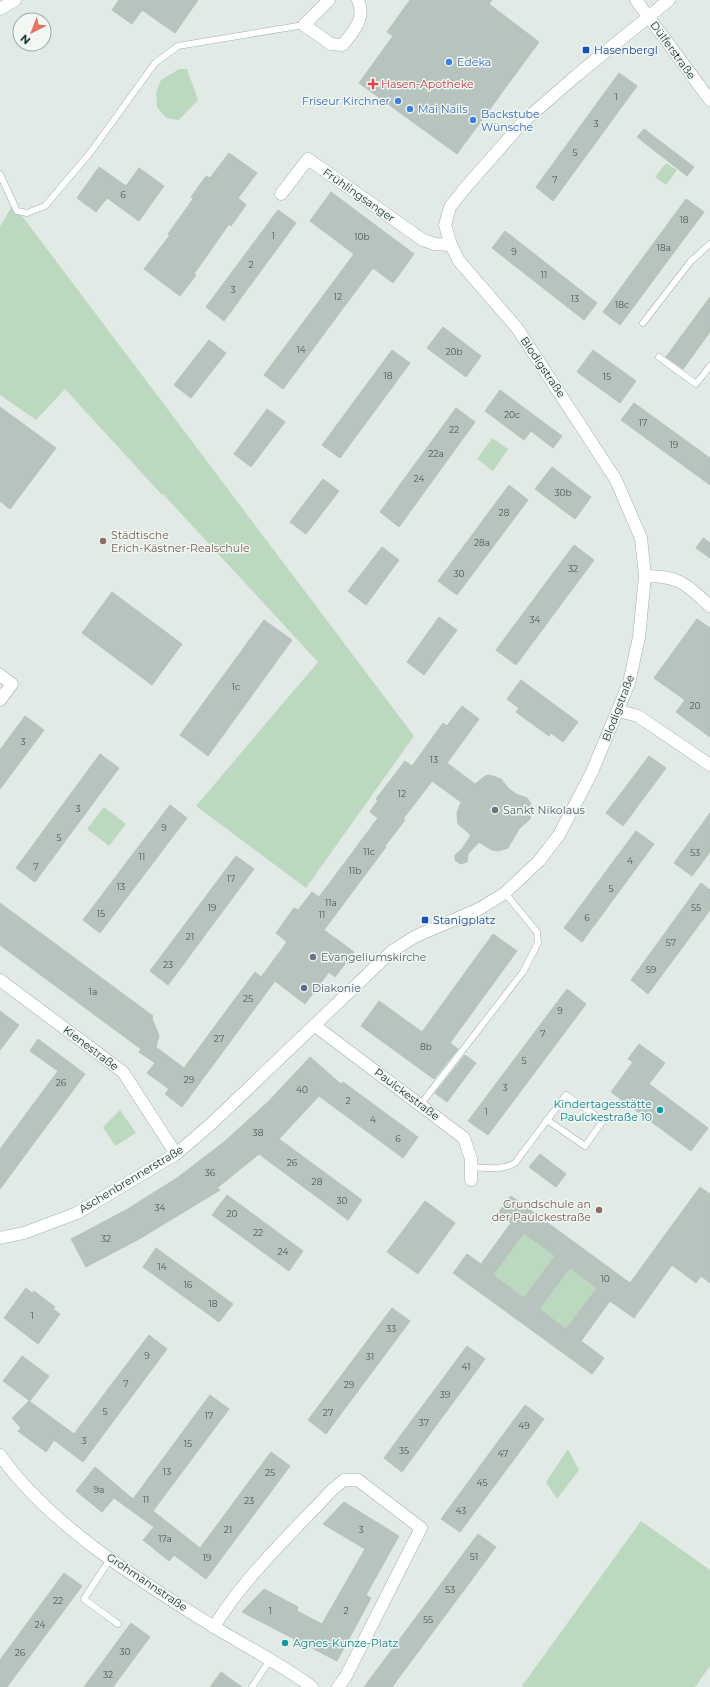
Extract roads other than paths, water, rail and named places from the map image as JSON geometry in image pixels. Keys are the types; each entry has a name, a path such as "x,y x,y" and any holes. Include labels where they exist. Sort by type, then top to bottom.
{"street":[{"path":"0,9 15,0"},
{"path":"329,0 304,25 331,44 343,44 359,24 362,9 358,0"},
{"name":"Dülferstraße","path":"636,0 710,100"},
{"name":"Blodigstraße","path":"505,893 546,853 559,835 580,796 619,711 629,684 639,637 645,576 641,538 616,480 517,328 476,283 459,261 451,245 446,225 450,207 484,164 523,122 577,75 670,0"},
{"name":"Frühlingsanger","path":"281,194 308,159 423,240 435,244 451,245"},
{"path":"645,576 666,576 679,580 694,591 710,606"},
{"path":"0,675 12,684 0,700"},
{"path":"619,711 638,716 710,765"},
{"path":"314,1025 382,959 402,944 423,933 461,918 505,893"},
{"name":"Kienestraße","path":"0,980 123,1072 176,1154"},
{"name":"Paulckestraße","path":"314,1025 464,1138 471,1159 471,1180"},
{"name":"Aschenbrennerstraße","path":"0,1238 24,1233 77,1213 176,1154 211,1124 314,1025"},
{"name":"Grohmannstraße","path":"0,1455 8,1466 56,1518 110,1559 214,1627 312,1687"},
{"path":"214,1627 223,1612 252,1577 332,1490 344,1480 358,1480 421,1528 345,1678 338,1687"}],"lane":[{"path":"0,174 17,212 27,214 45,206 90,153 155,63 178,46 304,25"},
{"path":"643,323 690,261 710,244"},
{"path":"658,357 696,384 710,366"},
{"path":"420,1104 523,972 538,943 537,932 505,893"},
{"path":"471,1167 498,1168 508,1167 515,1163 566,1094 603,1122 585,1146 547,1120"},
{"path":"110,1559 84,1599 118,1624"},
{"path":"252,1687 270,1660"}],"place":[{"name":"Hasenbergl","path":"586,50"},
{"name":"Edeka","path":"449,62"},
{"name":"Hasen-Apotheke","path":"373,84"},
{"name":"Friseur Kirchner","path":"398,101"},
{"name":"Mai Nails","path":"410,109"},
{"name":"Backstube Wünsche","path":"473,120"},
{"name":"Städtische Erich-Kästner-Realschule","path":"103,541"},
{"name":"Sankt Nikolaus","path":"495,810"},
{"name":"Stanigplatz","path":"425,920"},
{"name":"Evangeliumskirche","path":"313,957"},
{"name":"Diakonie","path":"304,988"},
{"name":"Kindertagesstätte Paulckestraße 10","path":"660,1110"},
{"name":"Grundschule an der Paulckestraße","path":"599,1210"},
{"name":"Agnes-Kunze-Platz","path":"285,1643"}]}
